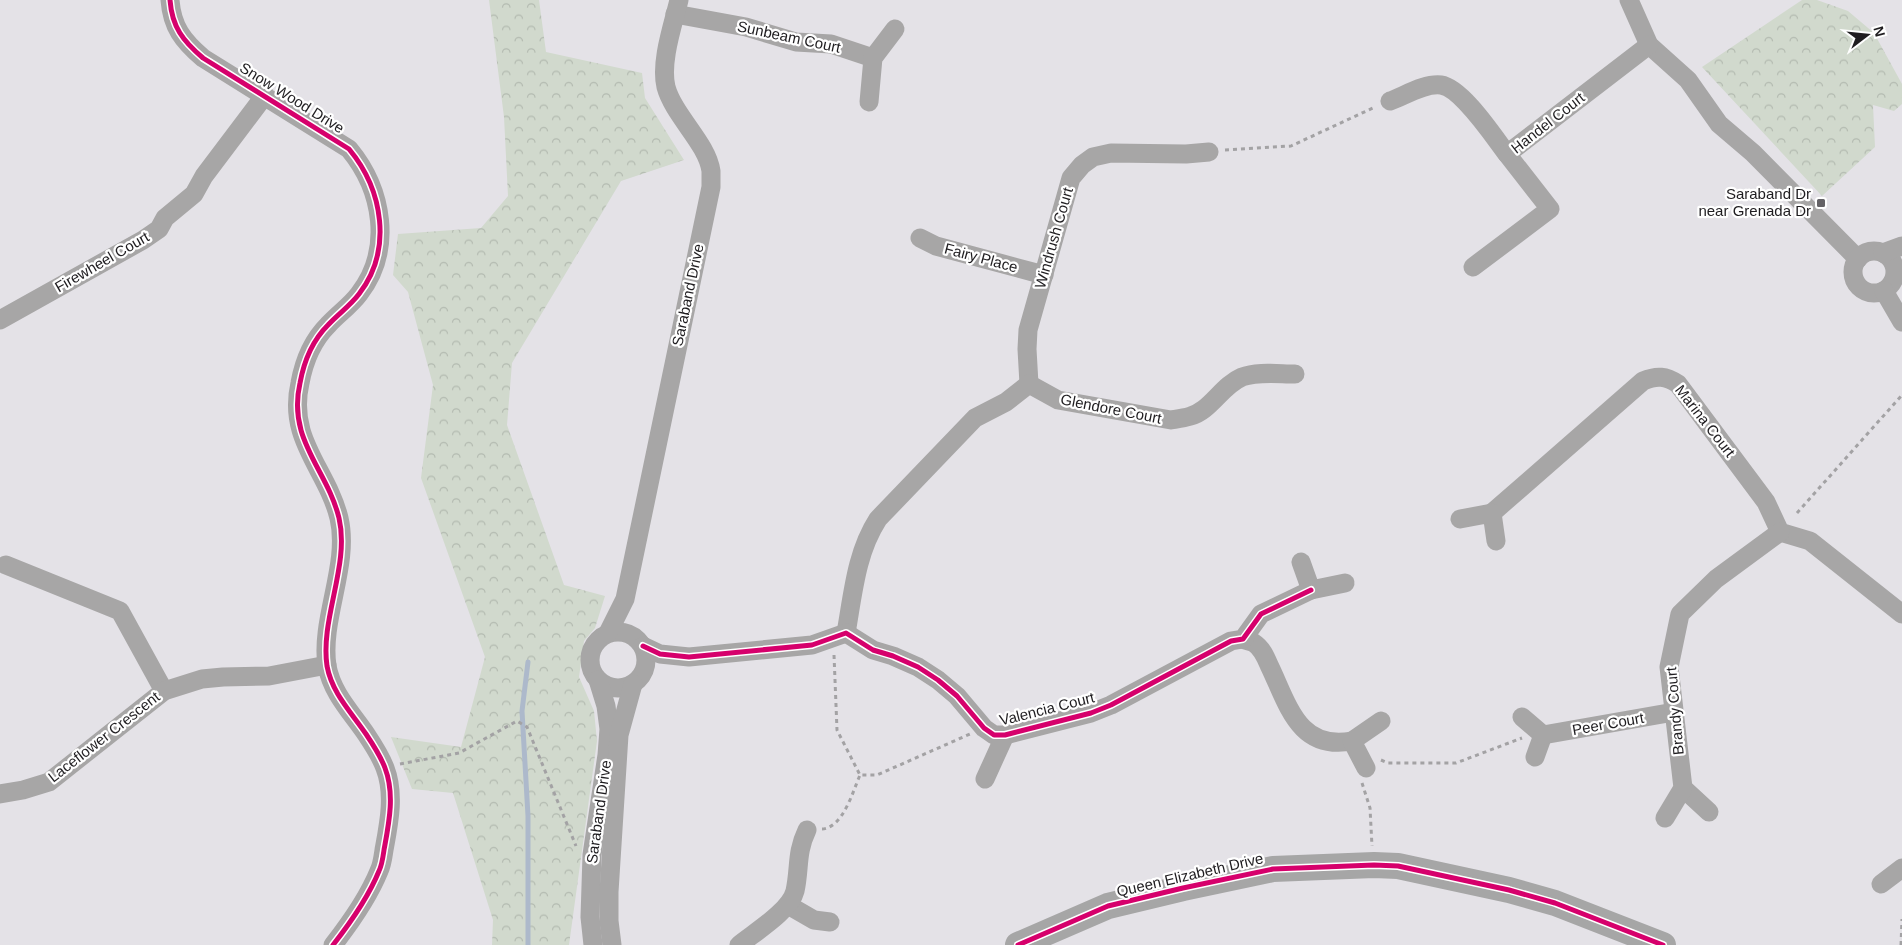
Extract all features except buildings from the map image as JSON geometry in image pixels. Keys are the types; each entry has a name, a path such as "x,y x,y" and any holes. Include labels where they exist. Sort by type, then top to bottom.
{"street":[{"name":"Snow Wood Drive","path":"170,0 171,15 178,32 203,58 349,149 362,164 371,183 381,221 378,251 371,275 359,293 328,325 314,343 305,361 299,386 297,411 302,435 310,456 332,498 342,538 328,638 327,665 333,686 366,734 385,768 390,794 390,821 380,869 351,922 333,945"},
{"path":"1629,0 1649,44 1688,80 1719,124 1753,153 1858,259"},
{"name":"Sunbeam Court","path":"677,7 796,42 832,44 873,58"},
{"name":"Saraband Drive","path":"608,633 625,599 711,187 711,170 705,155 675,106 666,87 664,66 677,7"},
{"path":"869,102 873,58 895,29"},
{"name":"Handel Court","path":"1473,267 1550,209 1507,154 1649,44"},
{"path":"1390,101 1426,87 1441,85 1454,90 1464,99 1507,154"},
{"name":"Firewheel Court","path":"0,320 143,240 159,229 166,218 194,194 204,176 265,96"},
{"name":"Windrush Court","path":"1029,384 1028,330 1071,178 1082,164 1093,157 1110,153 1186,154 1209,152"},
{"name":"Fairy Place","path":"920,238 936,246 1044,275"},
{"path":"1883,253 1898,266 1893,281 1884,291 1868,292 1856,282 1854,266 1858,259 1870,252 1883,253 1902,246"},
{"path":"1884,291 1902,322"},
{"name":"Glendore Court","path":"1029,384 1058,400 1171,420 1189,418 1204,409 1230,384 1243,376 1295,374"},
{"name":"Marina Court","path":"1492,513 1643,381 1652,377 1662,376 1678,384 1766,502 1780,532"},
{"path":"689,657 624,688 606,686 592,672 590,664 590,654 594,645 608,633 625,632 660,654 689,657 812,645 840,635 861,552 868,534 878,519 974,418 1006,402 1029,384"},
{"path":"1460,519 1492,513 1496,542"},
{"path":"1780,532 1810,541 1902,614"},
{"name":"Brandy Court","path":"1683,788 1669,667 1680,614 1716,579 1780,532"},
{"path":"1301,562 1311,590"},
{"path":"6,565 120,611 164,691"},
{"path":"1345,584 1311,590 1260,614 1243,639 1255,643 1264,653 1297,722 1308,734 1326,742 1340,743 1352,740 1382,721"},
{"name":"Saraband Drive","path":"625,599 629,625 638,641"},
{"name":"Valencia Court","path":"840,635 918,667 958,696 984,728 994,734 1005,735 1090,713 1110,705 1231,641 1243,639"},
{"path":"636,681 646,663 638,641"},
{"name":"Laceflower Crescent","path":"0,794 23,790 49,782 164,691 202,679 268,676 327,665"},
{"name":"Saraband Drive","path":"593,945 590,917 592,855 609,729 606,706 598,680"},
{"name":"Saraband Drive","path":"612,945 609,922 609,892 620,735 636,681"},
{"name":"Peer Court","path":"1542,735 1674,712"},
{"path":"1522,717 1542,735 1535,757"},
{"path":"985,779 1005,735"},
{"path":"1352,740 1364,764"},
{"path":"1665,818 1683,788 1709,812"},
{"path":"739,945 788,905 794,892 800,846 807,830"},
{"name":"Queen Elizabeth Drive","path":"1018,945 1108,906 1182,888 1273,869 1374,865 1398,866 1509,890 1555,903 1662,945"},
{"path":"1881,884 1902,868"},
{"path":"788,905 814,920 830,922"}],"path":[{"path":"1209,152 1237,148 1291,146 1359,115"},
{"path":"1796,513 1902,395"},
{"path":"840,635 836,730 860,775"},
{"path":"385,768 459,753 517,721 527,727 578,851"},
{"path":"860,775 877,775 984,728"},
{"path":"1364,764 1370,757 1388,763 1456,763 1522,738 1542,735"},
{"path":"807,830 827,829 843,816 860,775"},
{"path":"1370,808 1372,842"},
{"path":"1901,945 1902,919"}],"green space":[{"path":"489,0 539,0 546,52 642,73 645,98 684,160 621,181 512,363 507,425 564,585 605,596 595,628 584,641 579,677 594,711 597,741 569,945 492,945 493,920 453,793 412,789 391,737 461,747 485,657 421,478 433,385 408,292 393,275 398,234 481,228 508,196 504,117"},
{"path":"1802,0 1817,0 1848,11 1874,33 1902,84 1902,104 1894,111 1873,105 1875,147 1822,196 1702,67"}],"waterway":[{"path":"528,662 522,711 528,816 528,945"}],"cycle path":[{"path":"170,0 176,26 190,46 203,58 349,149 361,165 376,201 380,240 377,259 370,277 359,294 322,331 313,345 304,367 297,403 303,438 326,484 339,518 341,554 327,630 326,648 329,676 348,710 374,746 385,768 390,788 389,819 380,869 353,919 333,945"},
{"path":"643,646 660,654 689,657 812,645 846,633 873,650 918,667 938,680 957,696 984,728 994,735 1005,735 1091,713 1111,705 1231,641 1243,639 1261,614 1311,590"},
{"path":"1018,945 1108,906 1183,888 1273,869 1374,865 1398,866 1509,890 1555,903 1663,945"}],"place":[{"name":"Saraband Dr near Grenada Dr","path":"1821,203"}]}
